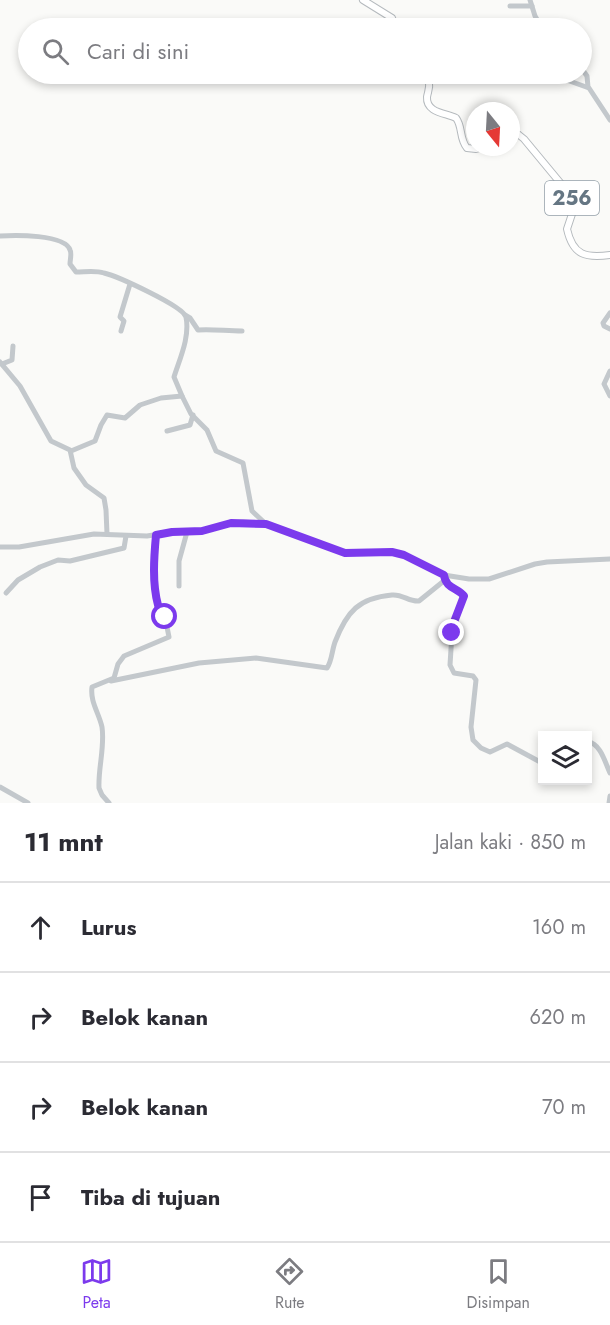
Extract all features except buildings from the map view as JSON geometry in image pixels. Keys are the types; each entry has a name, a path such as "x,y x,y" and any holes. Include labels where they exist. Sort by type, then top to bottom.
{"main road":[{"path":"363,0 392,18"},
{"path":"430,84 427,100 430,106 435,111 456,118 466,146"},
{"name":"256","path":"520,136 569,194 574,206 567,229 577,249 589,257 610,255"}],"street":[{"path":"510,6 531,3 538,18"},
{"path":"579,84 588,87"},
{"path":"588,84 610,120"},
{"path":"574,206 595,200"},
{"path":"0,236 52,239 70,248 70,264 75,271 105,273 175,305 190,318 198,330 213,328 220,331 242,331"},
{"path":"121,331 124,321 120,317 130,284"},
{"path":"610,313 603,322 604,326 610,328"},
{"path":"185,315 185,343 174,376 193,416 207,430 218,453 243,463 252,511 266,524"},
{"path":"13,346 12,360 1,363 20,386 51,441 71,451 95,441 107,415 125,418 140,405 161,398 182,396"},
{"path":"610,372 604,384 610,396"},
{"path":"168,431 190,425 193,416"},
{"path":"71,451 74,468 86,485 105,500 107,534"},
{"path":"0,547 19,547 76,536 156,535 202,531 231,523 266,524 345,553 392,552 404,555 444,578 449,586 464,596 454,622 450,665 454,673 475,678 471,731 473,740 487,752 492,752 507,744 538,760"},
{"path":"179,586 179,556 187,532"},
{"path":"111,681 115,678 118,664 124,656 169,637 165,617 159,608 156,596 154,551 156,535"},
{"path":"6,593 18,580 58,560 70,561 124,548 126,536"},
{"path":"109,803 99,788 103,735 91,697 92,687 199,663 256,658 326,669 329,667 341,629 360,603 371,598 399,595 419,601 444,578 485,580 535,564 610,559"},
{"path":"592,742 597,747 610,773"},
{"path":"0,787 28,803"},
{"path":"609,803 610,796"}],"route":[{"path":"165,617 159,608 156,596 154,551 156,535 196,532 243,522 266,524 345,553 392,552 412,558 444,575 445,582 464,595 456,614 452,633"}]}
